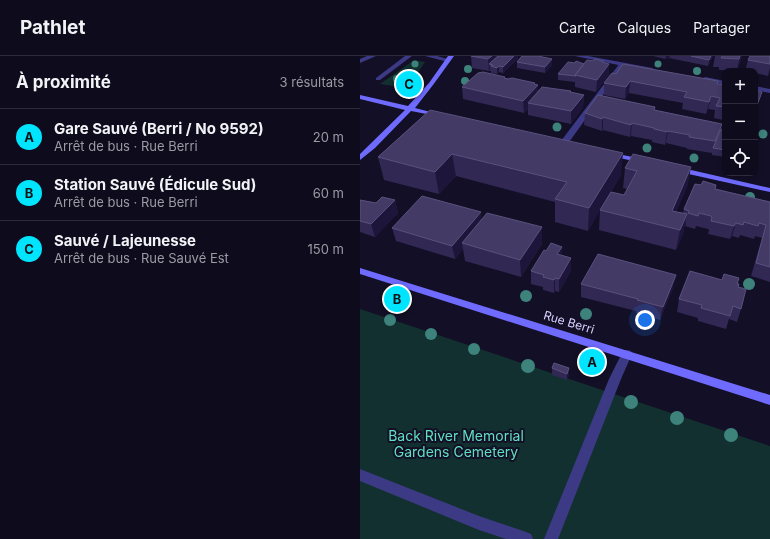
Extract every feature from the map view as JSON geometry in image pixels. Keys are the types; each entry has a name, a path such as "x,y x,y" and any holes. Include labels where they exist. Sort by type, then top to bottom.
{"main road":[{"path":"360,158 427,91 449,58"},
{"path":"360,97 450,118"},
{"path":"602,152 649,163"},
{"path":"672,168 770,188"},
{"name":"Rue Berri","path":"360,270 770,400"}],"street":[{"path":"360,61 373,56"},
{"path":"378,79 409,56"},
{"path":"428,56 449,58"},
{"path":"578,56 659,71"},
{"path":"564,143 622,64"},
{"path":"696,77 722,82"},
{"path":"758,89 770,91"},
{"path":"551,539 615,379 627,354"},
{"path":"360,475 479,523 526,539"}],"green space":[{"path":"414,60 425,62 419,71 401,87 380,84"},
{"name":"Back River Memorial Gardens Cemetery","path":"360,309 770,446 770,539 360,539"}],"building":[{"path":"471,56 492,56 488,59"},
{"path":"498,56 514,56 503,67 499,66 497,68 491,66 493,65 489,64"},
{"path":"522,56 538,56 552,59 545,67 517,62"},
{"path":"691,56 711,56 709,60"},
{"path":"722,56 740,56 739,59 721,58"},
{"path":"750,56 770,56 770,64 748,60"},
{"path":"595,59 609,64 597,80 575,75 587,60 593,61"},
{"path":"576,61 584,64 575,75 576,76 558,74 568,62 575,63"},
{"path":"623,64 718,81 717,84 722,85 722,107 716,106 720,98 711,96 709,102 684,97 687,92 630,81 626,87 604,83 612,73 616,74"},
{"path":"483,72 508,79 512,78 535,83 534,84 538,85 523,101 462,87 478,73"},
{"path":"542,87 571,91 570,92 584,95 571,111 528,103"},
{"path":"758,91 762,92 758,103"},
{"path":"598,95 655,107 654,110 722,124 715,141 689,137 690,135 667,132 632,123 631,125 603,117 602,119 585,113"},
{"path":"430,110 623,153 589,208 555,199 567,182 452,154 435,172 378,157"},
{"path":"721,129 722,129 722,150 713,148"},
{"path":"633,154 691,167 672,211 687,214 680,230 600,210 611,192 624,195 637,171 625,168"},
{"path":"703,181 716,185 715,189 770,202 770,267 756,263 766,225 759,223 758,226 744,222 743,225 736,223 734,226 711,221 711,216 699,213 698,216 688,213 689,211 684,209 695,184 701,185"},
{"path":"422,196 481,212 452,246 392,228"},
{"path":"382,197 395,200 371,224 360,221 360,200 376,203"},
{"path":"487,213 542,227 520,260 462,243"},
{"path":"551,243 562,247 557,254 571,258 559,279 555,278 554,280 543,277 544,275 531,271 544,250 546,251"},
{"path":"598,254 676,275 663,307 581,284"},
{"path":"690,271 722,280 724,274 739,278 737,284 739,284 738,287 746,289 741,309 733,306 730,316 701,308 702,305 679,299"},
{"path":"554,363 569,368 567,374 552,368"}],"place":[{"name":"Sauvé / Lajeunesse","path":"409,84"},
{"name":"Station Sauvé (Édicule Sud)","path":"397,299"},
{"name":"Gare Sauvé (Berri / No 9592)","path":"592,362"}]}
